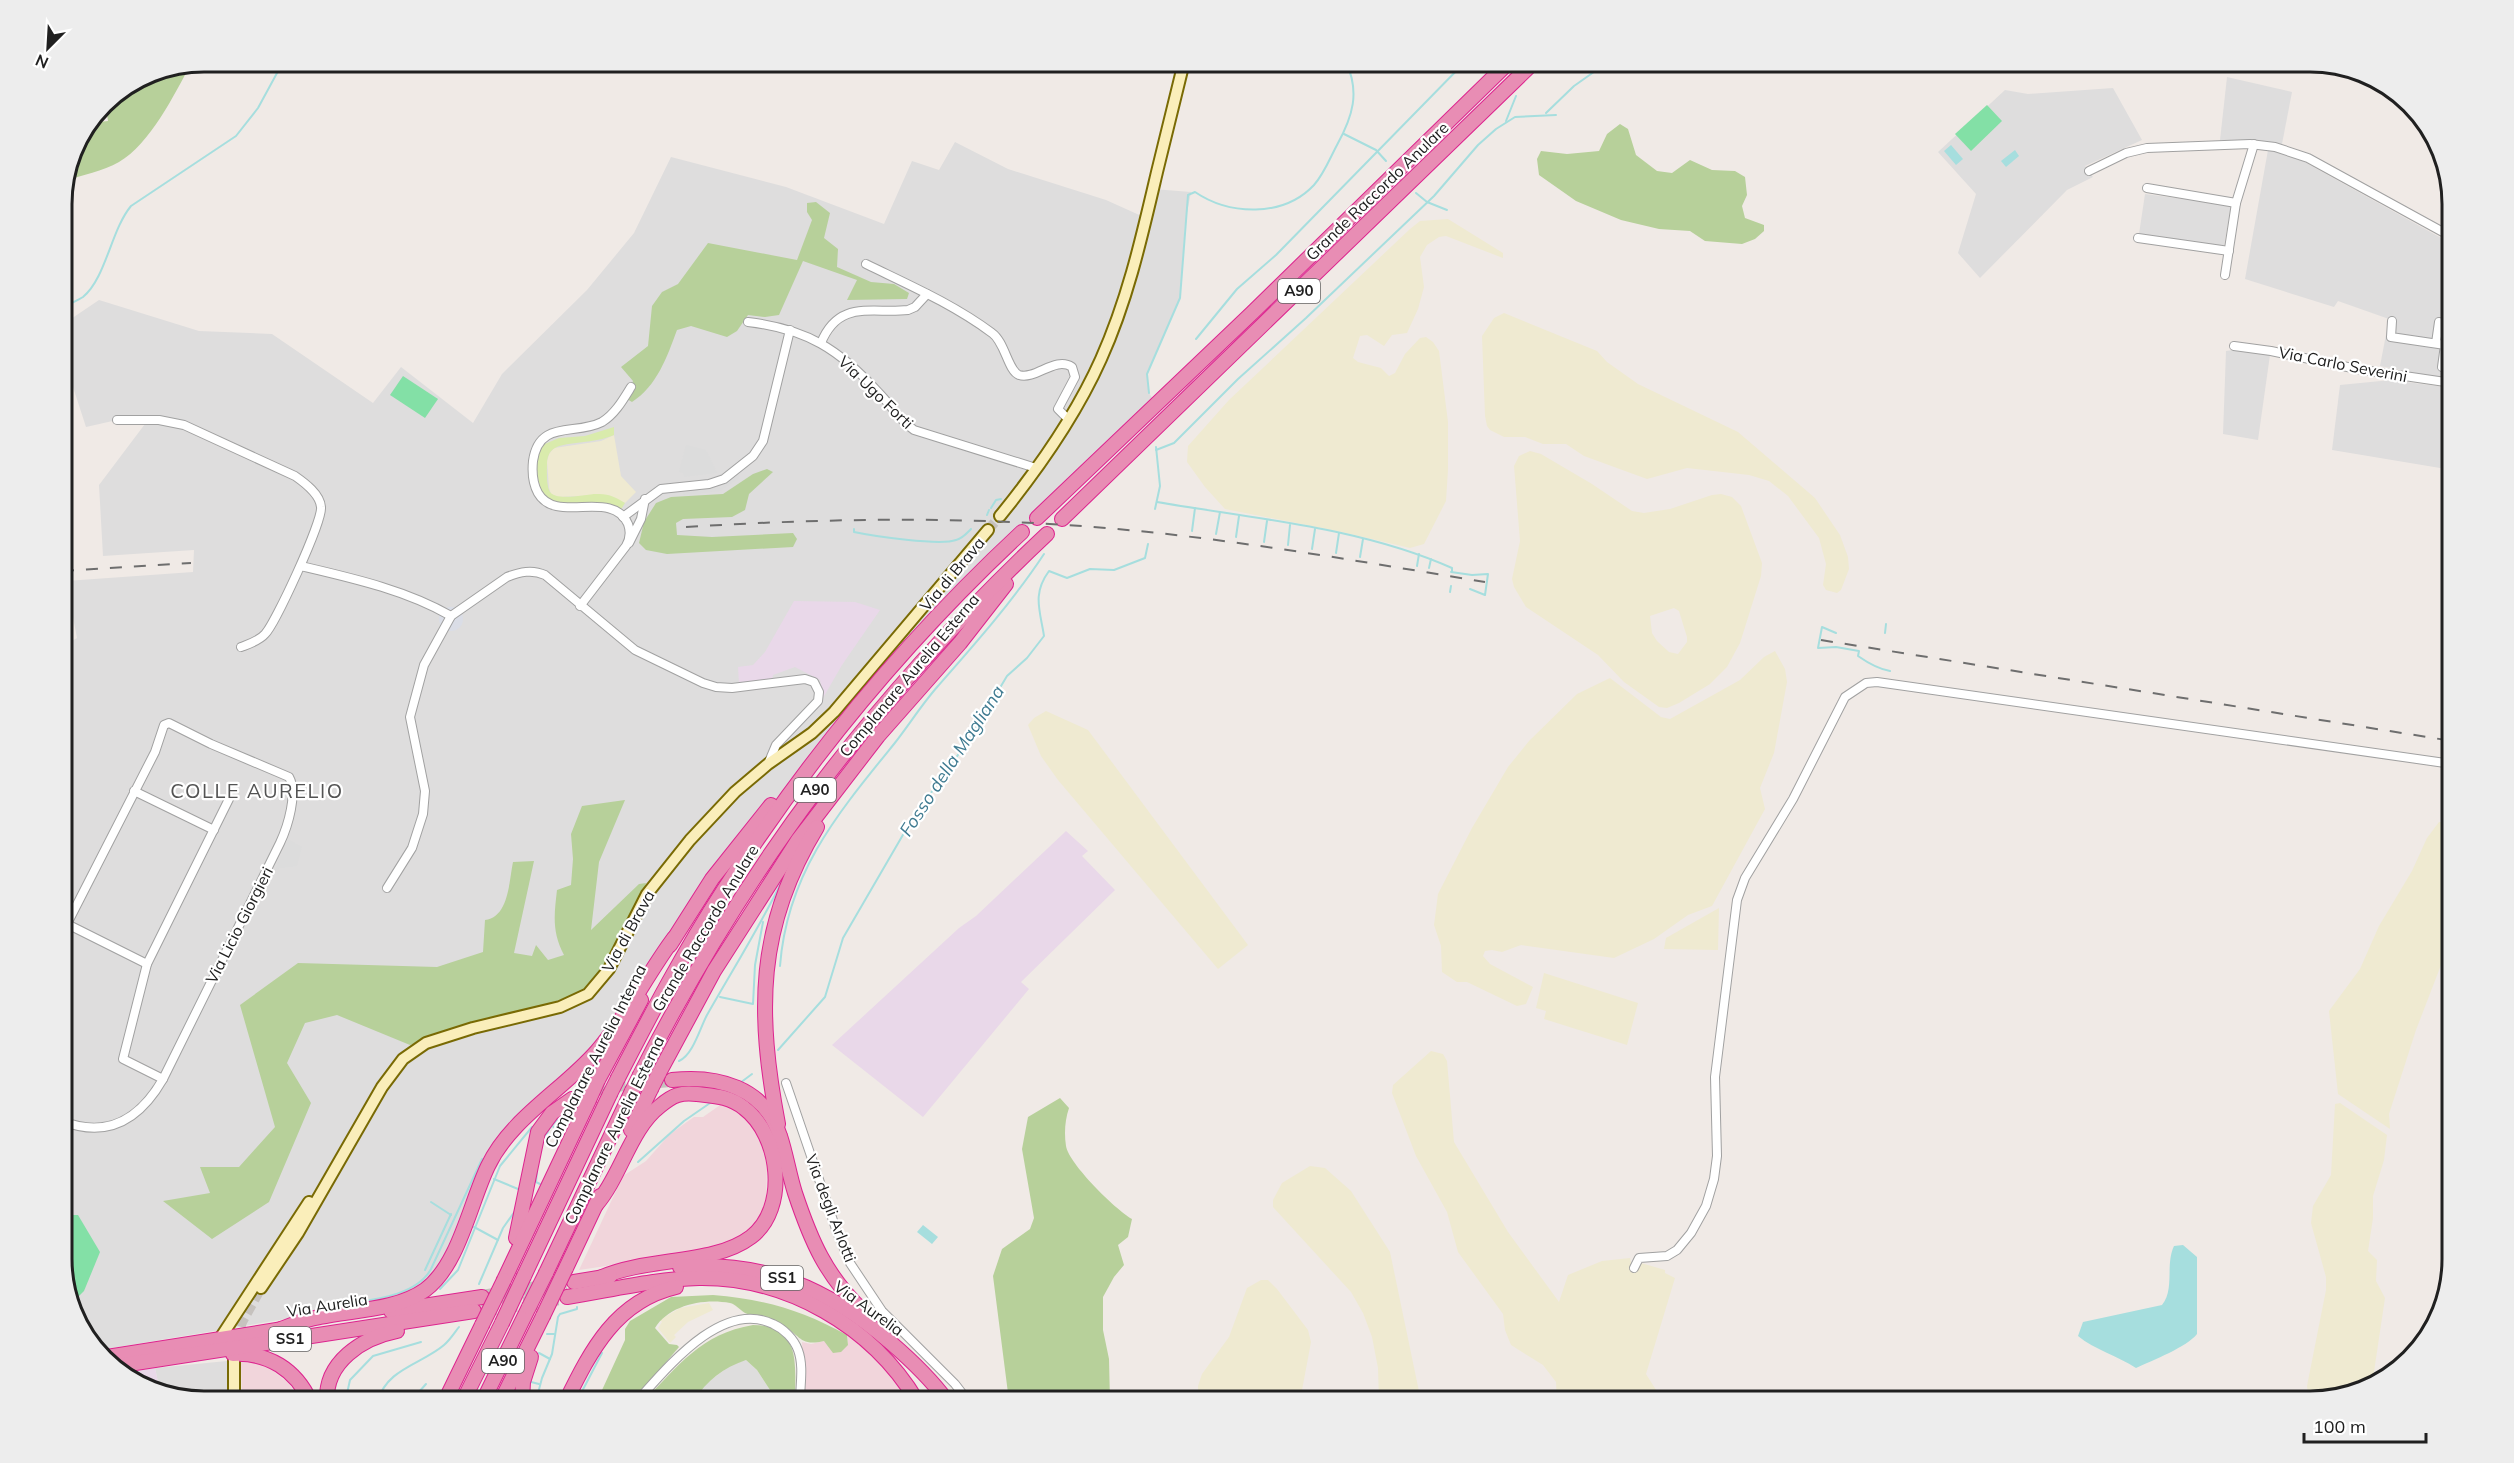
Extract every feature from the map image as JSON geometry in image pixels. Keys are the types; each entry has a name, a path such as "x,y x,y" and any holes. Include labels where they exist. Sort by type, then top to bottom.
{"highway":[{"name":"Grande Raccordo Anulare","path":"1036,518 1499,72"},
{"name":"Grande Raccordo Anulare","path":"1062,519 1524,72"},
{"name":"Grande Raccordo Anulare","path":"468,1391 618,1078 673,974 722,892 769,822 867,694 920,636 1022,532"},
{"name":"Grande Raccordo Anulare","path":"488,1391 640,1075 688,984 727,918 807,800 867,723 910,674 1042,538"},
{"name":"Complanare Aurelia Esterna","path":"506,1391 659,1073 698,999 749,913 798,840 852,767 966,636 1042,538"},
{"name":"Complanare Aurelia Interna","path":"450,1391 598,1080 674,938 712,879 796,776 819,754"},
{"path":"852,767 846,784 806,845 782,901 770,938 764,986 764,1029 780,1135 795,1193 830,1274 845,1293 908,1358"},
{"path":"281,1329 320,1317 399,1302 418,1294 430,1285 451,1256 494,1155 520,1124 563,1086 598,1050 674,938"},
{"path":"672,1080 712,1079 745,1090 768,1113 780,1135"},
{"path":"596,1205 614,1181 639,1131 653,1112 681,1094 688,1092 706,1094 738,1103 761,1126 772,1160 774,1197 769,1214 761,1226 745,1241 725,1251 632,1267 602,1278"},
{"path":"507,1274 538,1132 552,1113 572,1099"},
{"name":"Via Aurelia","path":"574,1281 656,1269 700,1266 744,1269 772,1275 816,1290 842,1305 908,1358 938,1391"},
{"name":"Via Aurelia","path":"567,1297 658,1282 701,1278 730,1280 767,1287 811,1304 845,1324 869,1343 896,1371 910,1391"},
{"path":"572,1391 604,1333 634,1305 655,1293 681,1286 710,1285 738,1288 811,1304"},
{"name":"Via Aurelia","path":"115,1356 482,1297"},
{"name":"Via Aurelia","path":"125,1365 474,1311"},
{"path":"328,1391 335,1369 355,1348 379,1335 438,1321 459,1313"},
{"path":"523,1391 525,1375 541,1320"},
{"path":"441,1391 459,1358 476,1338"},
{"path":"154,1360 179,1360 238,1353 258,1355 274,1362 294,1376 304,1391"}],"street":[{"path":"1000,516 1036,468 1068,419 1101,360 1128,286 1182,72"},
{"path":"2225,275 2236,202 2254,144"},
{"path":"2089,171 2126,153 2142,149 2254,144 2281,148 2303,156 2442,232"},
{"path":"2147,188 2236,202"},
{"path":"2138,238 2229,251"},
{"path":"866,264 927,294 995,335 1005,348 1012,370 1017,374 1025,375 1062,364 1072,367 1075,377 1058,410 1068,419"},
{"path":"821,343 832,325 846,314 863,310 910,309 927,294"},
{"path":"2392,321 2391,337 2442,344"},
{"name":"Via Ugo Forti","path":"748,322 790,330 821,343 874,387 910,428 1036,468"},
{"path":"2439,322 2442,333"},
{"path":"623,517 661,489 718,482 757,452 765,432 790,330"},
{"name":"Via Carlo Severini","path":"2234,346 2271,351 2346,367 2442,381"},
{"path":"626,546 630,532 623,517 613,510 551,504 543,499 537,490 533,466 536,449 548,435 559,430 590,426 604,421 617,408 631,387"},
{"path":"117,420 159,420 184,425 284,471 305,483 317,497 322,509 301,566 269,629 262,637 241,647"},
{"path":"580,606 634,537 645,500"},
{"name":"Via di Brava","path":"261,1288 298,1233 382,1087 410,1052 426,1043 473,1028 569,1004 588,994 609,969 647,894 662,874 721,806 768,764 812,733 834,712 988,530"},
{"path":"301,566 364,581 452,616"},
{"path":"387,888 412,848 421,825 424,790 410,727 410,712 424,665 452,616 507,577 538,572 548,577 635,650 709,686 732,688 804,679 814,682 819,692 818,701 776,745 768,764"},
{"path":"1634,1268 1639,1258 1667,1256 1677,1250 1691,1233 1706,1206 1717,1156 1715,1077 1737,900 1745,878 1793,799 1845,697 1866,683 1877,682 2442,763"},
{"name":"Via Licio Giorgieri","path":"72,1124 93,1128 126,1120 144,1107 163,1079 284,835 289,820 292,788 291,780 284,774 166,723 155,752 134,791"},
{"path":"72,914 134,791 214,830"},
{"path":"163,1079 123,1059 147,964 229,800"},
{"path":"72,926 147,964"},
{"name":"Via degli Arlotti","path":"786,1083 837,1232 850,1263 882,1311 960,1391"},
{"path":"219,1340 312,1196 328,1182"},
{"path":"647,1391 698,1339 719,1327 752,1319 776,1325 795,1344 801,1363 800,1391"},
{"path":"234,1359 234,1391"}],"shaded area":[{"path":"2227,77 2292,92 2282,144 2220,140"},
{"path":"2113,88 2142,140 2085,166 2093,177 2067,190 1980,278 1958,253 1976,194 1938,152 2005,90 2028,94"},
{"path":"955,142 1008,169 1106,200 1146,218 1153,189 1191,192 1185,224 1180,298 1147,374 1149,393 1156,404 1017,537 796,776 753,827 598,1050 506,1139 441,1269 408,1295 321,1313 108,1349 99,1339 82,1310 72,1268 72,641 77,638 72,612 72,581 193,572 194,550 103,556 99,485 148,420 117,420 86,427 72,384 72,318 99,300 199,331 272,334 373,403 401,367 473,423 502,374 587,290 634,233 671,157 786,187 884,224 912,161 939,170"},
{"path":"2268,150 2290,154 2442,238 2442,378 2380,366 2389,319 2338,301 2334,307 2245,279"},
{"path":"2145,194 2231,205 2224,247 2139,234"},
{"path":"1448,219 1503,253 1503,258 1446,236 1439,237 1427,245 1420,257 1424,287 1418,309 1407,333 1392,335 1384,346 1367,335 1360,336 1353,358 1358,362 1381,368 1389,376 1395,373 1405,354 1420,338 1426,337 1439,351 1448,422 1446,501 1424,544 1410,548 1225,509 1187,462 1188,446 1229,400 1410,229 1420,221"},
{"path":"1504,313 1597,351 1607,362 1638,384 1738,432 1815,498 1840,535 1848,557 1849,569 1841,590 1837,593 1826,590 1823,585 1826,564 1819,538 1788,496 1769,481 1749,475 1687,468 1647,479 1584,456 1566,444 1543,444 1525,437 1504,437 1490,430 1485,416 1482,336 1494,318"},
{"path":"2226,351 2270,355 2258,440 2223,434"},
{"path":"2391,380 2442,387 2442,468 2332,450 2340,385"},
{"path":"614,435 621,476 636,492 625,503 607,495 558,497 551,494 547,461 554,448 601,441"},
{"path":"686,445 706,450 717,473 684,477 683,473 679,472"},
{"path":"1530,451 1541,454 1632,511 1644,513 1670,509 1721,494 1732,497 1741,506 1762,563 1761,576 1740,643 1727,667 1710,684 1679,703 1667,708 1659,707 1624,682 1598,655 1526,607 1512,579 1520,541 1514,466 1519,456","holes":["1674,608 1679,611 1687,642 1678,654 1669,652 1657,641 1652,633 1650,616"]},
{"path":"738,475 739,478 720,491 684,495 683,493 722,487"},
{"path":"794,601 855,602 880,610 842,665 823,698 820,680 795,667 773,675 772,680 739,683 738,667 753,665 765,652"},
{"path":"451,607 460,610 463,619 460,628 451,631 442,628 439,619 442,610"},
{"path":"1775,651 1785,669 1787,682 1774,753 1760,788 1765,809 1712,906 1688,915 1654,939 1614,958 1521,945 1502,952 1485,951 1483,956 1490,964 1533,987 1526,1004 1517,1006 1467,982 1457,982 1442,972 1441,946 1434,925 1438,894 1472,828 1508,767 1529,741 1577,694 1610,678 1661,717 1670,719 1740,680 1764,657"},
{"path":"1046,711 1088,730 1248,945 1218,969 1058,780 1041,756 1028,725 1034,718"},
{"path":"2439,822 2442,822 2442,962 2416,1030 2389,1114 2390,1129 2338,1094 2329,1011 2360,969 2379,926 2412,871 2427,838"},
{"path":"1066,831 1088,851 1082,856 1115,890 1021,982 1029,989 923,1117 832,1045 959,928 976,916"},
{"path":"288,839 302,847 297,866 280,868 274,872"},
{"path":"1719,908 1718,950 1664,949 1666,938"},
{"path":"1544,973 1638,1003 1627,1045 1544,1019 1546,1011 1536,1008"},
{"path":"1431,1051 1443,1054 1447,1061 1454,1142 1508,1232 1559,1302 1568,1275 1602,1261 1630,1258 1632,1267 1638,1268 1641,1263 1665,1270 1665,1273 1675,1278 1646,1374 1657,1391 1556,1391 1556,1382 1543,1365 1511,1345 1505,1330 1503,1314 1458,1252 1447,1212 1416,1156 1392,1093 1393,1085"},
{"path":"723,1103 745,1116 754,1127 763,1145 767,1163 766,1207 749,1232 733,1242 681,1255 579,1270 623,1176 646,1161 669,1135 684,1124 694,1117 703,1117"},
{"path":"2340,1103 2387,1135 2384,1160 2373,1196 2373,1218 2368,1251 2377,1260 2376,1281 2385,1298 2374,1374 2344,1387 2308,1391 2326,1290 2326,1277 2311,1223 2313,1206 2331,1175 2335,1104"},
{"path":"1310,1166 1325,1168 1351,1191 1390,1252 1419,1391 1379,1391 1378,1368 1372,1337 1363,1313 1351,1292 1273,1207 1273,1200 1282,1183"},
{"path":"1261,1280 1268,1280 1308,1330 1311,1342 1302,1391 1198,1391 1202,1374 1229,1337 1247,1288"},
{"path":"709,1303 713,1310 688,1322 674,1335 676,1337 670,1343 658,1328 662,1322 660,1320 680,1308"},
{"path":"847,1335 881,1362 903,1391 804,1391 802,1342 811,1344 824,1341 848,1345"},
{"path":"746,1360 757,1370 771,1391 700,1391 704,1385 731,1365"},
{"path":"227,1361 229,1391 187,1390 170,1387 158,1383 155,1368"},
{"path":"241,1361 257,1362 271,1369 295,1391 242,1391"},
{"path":"155,1368 158,1383 153,1381 135,1371"}],"green space":[{"path":"186,74 151,131 130,154 106,168 75,178 82,153 94,131 101,122 108,121 107,115 131,94 153,82"},
{"path":"1987,105 2002,121 1971,151 1955,134"},
{"path":"1620,124 1628,129 1636,155 1657,171 1672,173 1690,160 1712,170 1735,171 1745,177 1747,195 1742,206 1745,218 1764,225 1764,231 1755,239 1742,244 1705,241 1690,231 1659,229 1621,220 1576,201 1539,175 1537,159 1541,151 1567,154 1599,151 1607,134"},
{"path":"816,202 830,213 824,238 838,249 837,267 871,282 894,284 909,293 907,299 847,300 857,280 803,261 779,315 765,317 748,315 737,331 727,337 691,326 677,330 655,379 632,402 627,399 633,381 621,367 648,346 652,306 662,292 678,284 708,243 797,260 812,220 807,212 807,203"},
{"path":"403,376 438,399 425,418 390,395"},
{"path":"614,427 614,435 606,438 567,444 553,449 547,459 547,478 550,492 554,495 566,497 607,495 625,503 620,511 598,503 563,504 548,499 543,493 538,478 537,460 540,446 559,438 585,436"},
{"path":"767,469 773,472 749,494 745,510 732,517 683,519 676,523 677,535 712,537 793,533 797,539 793,547 667,554 646,550 639,543 644,522 656,503 671,497 723,494 753,474"},
{"path":"625,800 599,862 591,930 639,884 646,883 638,908 602,968 584,990 554,1002 473,1023 410,1045 337,1015 305,1023 287,1063 311,1103 269,1202 212,1239 163,1201 210,1193 200,1167 239,1167 275,1127 240,1005 298,963 437,967 483,952 485,920 499,912 503,905 509,888 513,862 534,861 514,953 532,956 536,945 548,960 564,955 557,939 555,924 557,890 571,885 573,859 571,834 582,806"},
{"path":"1060,1098 1069,1108 1065,1131 1069,1154 1094,1186 1132,1219 1128,1237 1118,1245 1124,1265 1103,1297 1103,1330 1109,1359 1110,1391 1008,1391 993,1276 1002,1249 1030,1229 1034,1218 1022,1149 1028,1117"},
{"path":"72,1215 78,1215 100,1252 84,1291 78,1297 72,1268"},
{"path":"713,1295 749,1299 782,1307 847,1335 848,1345 841,1352 833,1353 824,1341 804,1341 780,1324 745,1313 732,1304 709,1302 688,1305 669,1314 655,1328 669,1344 679,1347 642,1391 602,1391 625,1340 625,1329 630,1321 671,1297"},
{"path":"753,1325 769,1327 780,1332 788,1340 795,1362 795,1391 771,1391 757,1370 746,1360 716,1376 701,1391 654,1391 692,1353 735,1329"}],"water":[{"path":"1951,145 1963,159 1956,165 1944,151"},
{"path":"2015,150 2019,156 2006,167 2001,161"},
{"path":"923,1225 938,1237 932,1244 917,1232"},
{"path":"2183,1245 2197,1257 2197,1334 2192,1339 2169,1353 2136,1368 2078,1336 2083,1322 2162,1305 2168,1292 2171,1253 2174,1246"}],"waterway":[{"path":"72,303 91,289 118,228 131,206 236,136 258,108 278,72"},
{"name":"Fosso della Magliana","path":"1149,393 1147,374 1180,298 1188,195 1195,192 1224,205 1256,210 1272,208 1301,196 1321,176 1351,114 1354,94 1350,72"},
{"path":"1196,339 1237,289 1276,255 1455,72"},
{"path":"1546,113 1574,86 1594,72"},
{"path":"1506,121 1516,96"},
{"path":"1156,450 1174,443 1238,379 1306,318 1434,196 1478,145 1496,129 1515,117 1556,115"},
{"path":"1344,134 1376,150 1386,161"},
{"path":"1416,193 1427,202 1447,210"},
{"name":"Fosso della Magliana","path":"1155,509 1160,486 1156,447"},
{"path":"991,508 996,500 1001,499"},
{"path":"1157,502 1344,534 1417,554 1452,568 1452,571"},
{"path":"1192,531 1195,508"},
{"path":"987,515 989,510"},
{"path":"1216,534 1220,512"},
{"path":"1236,537 1239,516"},
{"path":"1264,542 1267,521"},
{"path":"1288,545 1290,525"},
{"path":"854,529 854,532 876,536 936,542 958,539 971,529"},
{"path":"1312,549 1315,529"},
{"path":"1336,553 1339,533"},
{"path":"1360,557 1363,539"},
{"name":"Fosso della Magliana","path":"778,1050 825,997 843,938 911,821 970,738 1007,676 1027,658 1044,636 1039,610 1039,595 1040,587 1049,571 1067,578 1090,569 1114,570 1145,558 1148,544"},
{"path":"780,966 793,902 804,873 835,820 926,700 1007,605 1044,554"},
{"path":"1417,566 1419,554"},
{"path":"1429,568 1431,559"},
{"path":"1451,572 1472,575 1488,574 1485,595 1470,589"},
{"path":"1450,592 1451,586"},
{"path":"1885,633 1886,624"},
{"path":"1836,633 1822,627 1818,648 1836,647 1859,651 1858,656 1877,667 1890,671"},
{"path":"679,1061 692,1047 707,1015 784,877"},
{"path":"720,997 753,1004 755,965 763,922"},
{"name":"Fosso della Magliana","path":"740,1083 752,1074"},
{"name":"Fosso della Magliana","path":"638,1162 684,1121 713,1101"},
{"path":"542,1145 549,1129 561,1115"},
{"path":"552,1126 563,1131"},
{"path":"440,1289 458,1270 500,1166 532,1127"},
{"path":"356,1302 398,1293 417,1284 425,1277 431,1269 482,1159"},
{"path":"537,1171 536,1182 540,1184"},
{"path":"494,1179 518,1189"},
{"path":"431,1202 451,1215"},
{"name":"Fosso della Magliana","path":"479,1284 503,1228 515,1211"},
{"path":"425,1270 451,1214"},
{"path":"474,1227 498,1240"},
{"path":"539,1391 552,1354 558,1317 577,1307"},
{"name":"Fosso della Magliana","path":"382,1391 397,1374 444,1345 459,1327"},
{"path":"547,1334 554,1334"},
{"path":"348,1391 350,1380 373,1356 421,1342"},
{"path":"539,1353 550,1359"},
{"path":"582,1391 602,1353"},
{"path":"527,1381 539,1384"},
{"path":"420,1391 426,1384"}],"tunnel":[{"path":"988,530 1000,516"},
{"path":"572,1099 583,1093 608,1086 672,1080"},
{"path":"482,1297 566,1283"},
{"path":"236,1341 242,1322 261,1288"},
{"path":"482,1310 561,1298"}],"railway":[{"path":"686,527 848,520 955,520 1063,525 1255,545 1485,582"},
{"path":"72,570 191,563"},
{"path":"1821,640 2442,739"}],"district":[{"name":"COLLE AURELIO","path":"257,791"}]}
